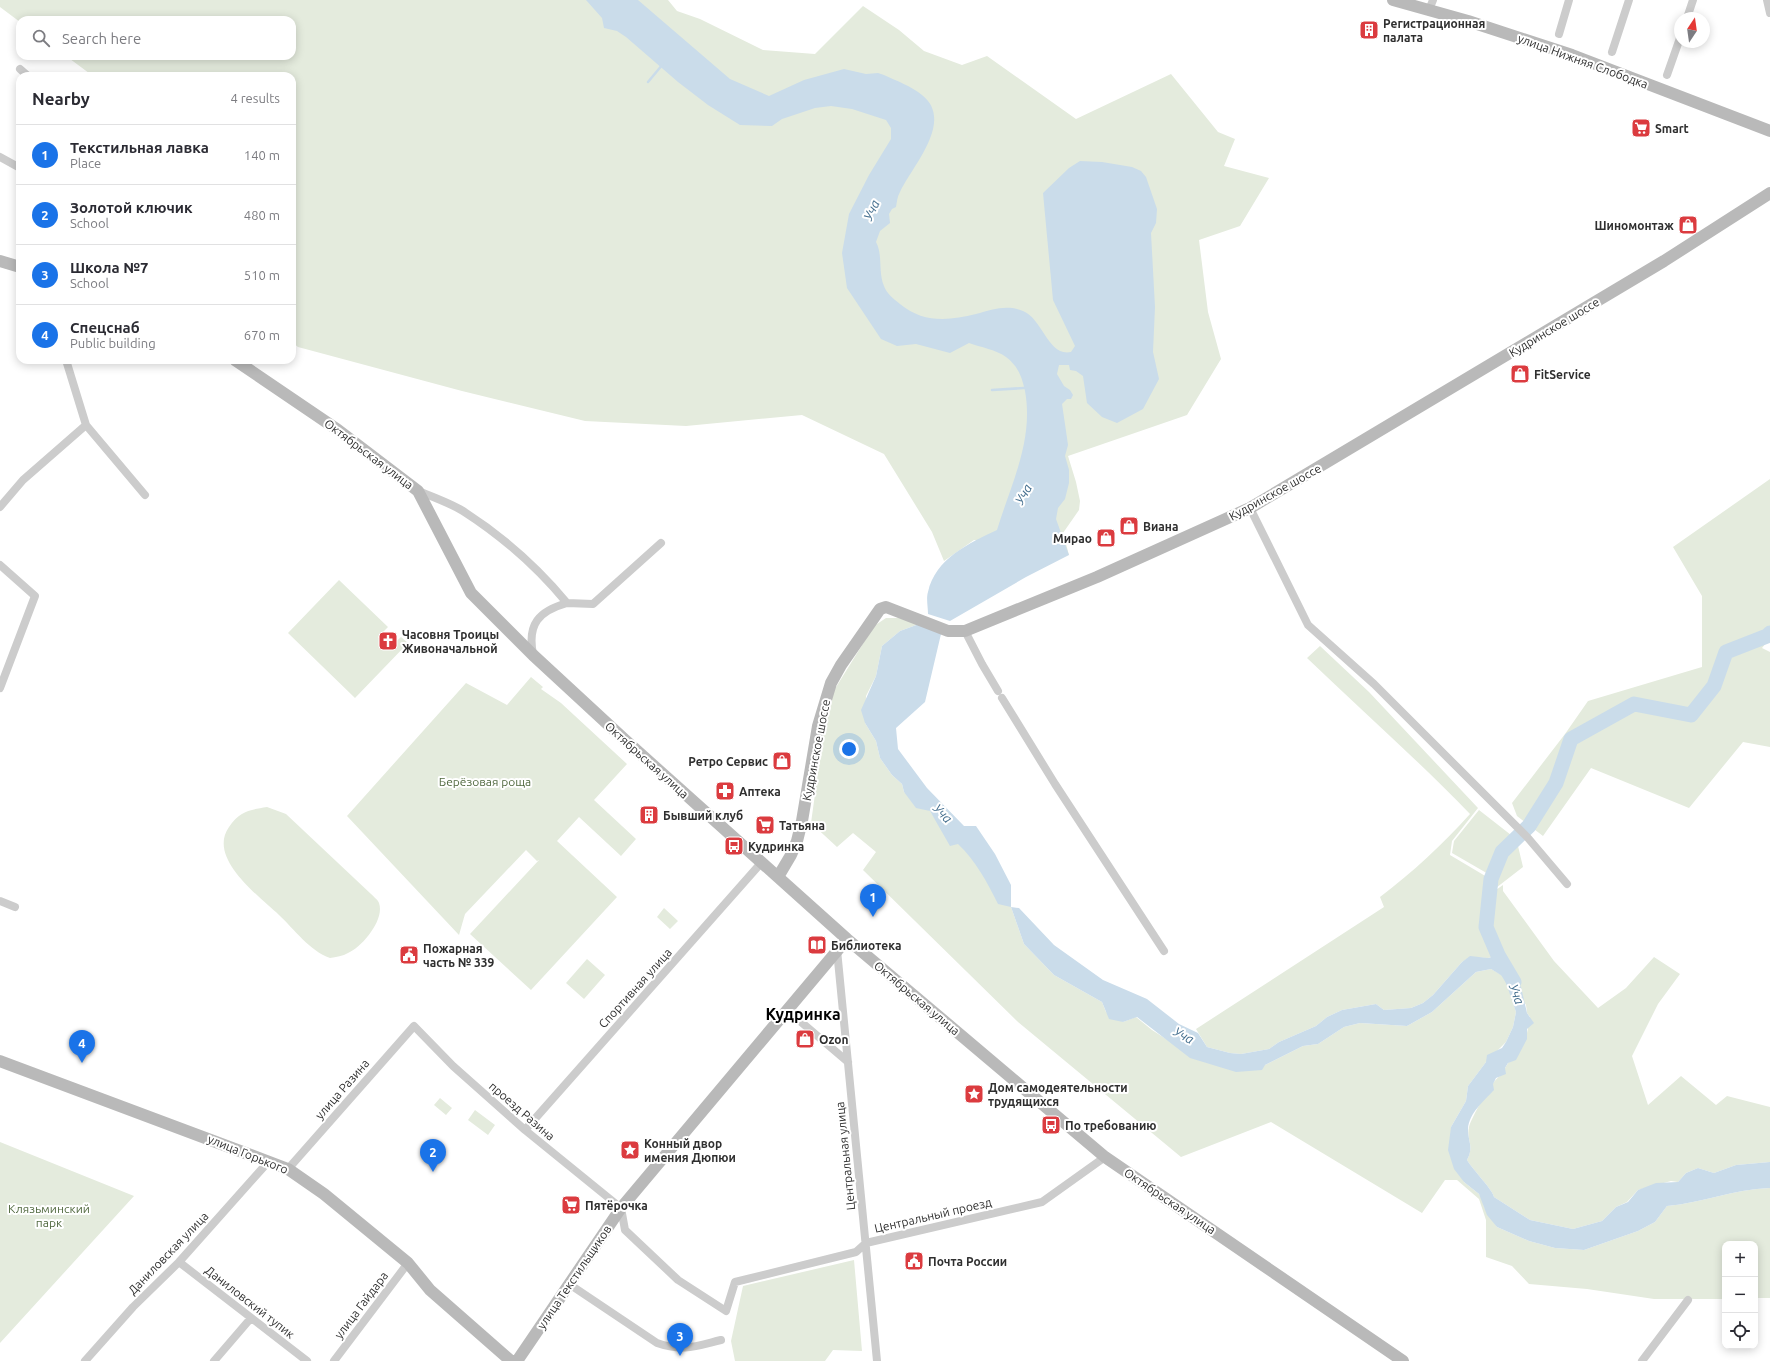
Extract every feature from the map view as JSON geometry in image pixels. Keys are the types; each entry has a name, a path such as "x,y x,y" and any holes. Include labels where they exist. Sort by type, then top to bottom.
{"street":[{"name":"улица Нижняя Слободка","path":"1392,0 1431,5 1572,55 1770,131"},
{"path":"1560,34 1569,0"},
{"path":"1612,52 1628,0"},
{"path":"1689,12 1693,0"},
{"path":"1767,0 1770,13"},
{"path":"1667,75 1676,48"},
{"path":"20,68 24,72"},
{"path":"0,157 16,166"},
{"name":"Кудринское шоссе","path":"778,877 791,855 797,841 802,821 818,726 831,683 840,665 880,609 886,607 948,631 965,631 1097,577 1250,508 1664,261 1770,193"},
{"path":"0,262 16,266"},
{"path":"67,364 86,425 145,495"},
{"name":"Октябрьская улица","path":"241,364 338,430 418,491 470,593 533,655 705,813 847,939 1105,1157 1404,1361"},
{"path":"0,506 23,480 86,425"},
{"path":"418,491 462,511 492,533 546,578 567,603"},
{"path":"1250,508 1308,625 1374,684 1528,838 1567,884"},
{"path":"533,655 530,641 533,627 539,616 551,608 567,603 593,604 661,543"},
{"path":"0,565 35,596 0,688"},
{"path":"965,631 1000,694 1056,784 1164,951"},
{"name":"Спортивная улица","path":"524,1130 762,862"},
{"path":"0,901 15,906"},
{"name":"улица Текстильщиков","path":"517,1361 620,1208 847,939"},
{"name":"Центральная улица","path":"837,949 877,1361"},
{"path":"787,1010 848,1062"},
{"name":"проезд Разина","path":"414,1026 453,1066 524,1130 620,1208"},
{"name":"улица Разина","path":"288,1168 414,1026"},
{"name":"улица Горького","path":"0,1061 288,1168 324,1194 408,1263 430,1290 510,1361"},
{"name":"Центральный проезд","path":"620,1208 624,1230 678,1280 726,1311 735,1282 856,1252 866,1243 1042,1202 1105,1157"},
{"name":"Даниловская улица","path":"85,1361 133,1307 179,1262 269,1161"},
{"name":"Даниловский тупик","path":"179,1262 307,1361"},
{"name":"улица Гайдара","path":"334,1361 408,1263"},
{"path":"569,1284 657,1343 674,1348 690,1347 722,1340"},
{"path":"1642,1361 1688,1300"},
{"path":"214,1361 251,1318"}],"green space":[{"path":"0,0 668,0 677,11 700,19 763,50 815,54 863,6 899,30 924,51 962,65 987,56 1076,119 1171,74 1218,132 1235,139 1224,166 1269,178 1240,226 1199,240 1208,312 1221,359 1187,415 1068,456 1080,501 1079,510 1063,533 1069,555 974,540 944,561 932,532 884,454 802,415 686,426 585,421 462,391 298,347 296,345 296,72 88,72 71,60 296,60 296,16 16,16 16,19 0,7"},
{"path":"1770,479 1770,638 1762,648 1770,652 1770,747 1743,742 1689,808 1591,768 1543,836 1517,816 1512,803 1565,734 1588,701 1702,667 1702,596 1673,547"},
{"path":"339,580 388,627 378,637 389,648 401,637 408,643 355,698 288,633"},
{"path":"886,618 899,618 919,624 900,631 882,646 876,676 866,696 865,723 876,741 880,758 892,775 902,784 904,792 930,811 938,823 968,853 1011,907 1024,944 1054,975 1102,1002 1106,1012 1123,1022 1136,1017 1152,1030 1177,1046 1265,1065 1303,1046 1318,1044 1344,1027 1360,1023 1407,1026 1432,1012 1476,972 1491,969 1505,977 1516,1012 1513,1027 1506,1042 1486,1062 1468,1086 1466,1101 1451,1127 1464,1182 1479,1194 1483,1201 1484,1207 1497,1227 1529,1241 1555,1248 1584,1250 1638,1231 1655,1222 1667,1206 1744,1191 1770,1188 1770,1298 1758,1298 1758,1241 1722,1241 1722,1299 1654,1299 1587,1289 1529,1284 1512,1266 1486,1257 1486,1220 1479,1199 1457,1180 1445,1180 1422,1213 1271,1122 1181,1157 1018,1022 863,870 876,852 853,833 837,847 811,823 828,700 874,626"},
{"path":"1320,646 1369,692 1478,808 1452,841 1450,855 1492,880 1507,854 1518,846 1523,867 1492,891 1489,927 1504,960 1491,926 1493,892 1503,885 1503,891 1554,961 1598,1008 1626,988 1654,957 1680,974 1658,1004 1632,1056 1648,1105 1681,1076 1716,1105 1727,1096 1770,1107 1770,1162 1736,1165 1714,1173 1698,1168 1686,1173 1678,1182 1671,1181 1638,1190 1627,1202 1616,1207 1602,1221 1573,1229 1530,1220 1494,1197 1467,1160 1470,1150 1468,1132 1469,1127 1492,1084 1500,1076 1527,1033 1530,1017 1527,1013 1526,1005 1494,956 1488,958 1470,957 1462,962 1433,995 1423,1003 1411,1008 1384,1010 1376,1004 1342,1010 1327,1017 1316,1026 1279,1042 1269,1049 1241,1054 1230,1053 1207,1047 1196,1029 1384,907 1380,897 1427,858 1470,814 1307,658"},
{"name":"Берёзовая роща","path":"531,677 543,687 541,689 561,703 627,764 594,800 636,839 621,856 579,817 557,841 617,897 531,990 470,934 539,860 537,861 526,850 465,914 459,935 347,816 466,683 507,705"},
{"path":"267,807 286,814 379,903 380,910 376,925 366,939 354,950 344,955 330,958 323,955 309,945 260,898 238,876 230,863 225,851 224,839 229,827 241,814"},
{"path":"1479,810 1511,835 1518,843 1505,852 1501,850 1490,875 1452,853 1454,841"},
{"path":"664,908 678,921 670,929 657,917"},
{"path":"587,959 605,975 584,999 566,983"},
{"path":"440,1098 452,1108 446,1115 434,1105"},
{"path":"475,1110 495,1125 488,1135 468,1120"},
{"name":"Клязьминский парк","path":"0,1142 134,1196 0,1343"},
{"path":"854,1260 862,1351 833,1350 825,1361 735,1361 731,1341 743,1286"}],"water":[{"name":"Уча","path":"586,0 638,0 730,79 769,96 804,80 844,69 866,74 878,73 884,75 909,86 922,95 931,106 934,117 933,130 928,144 899,194 896,207 892,209 889,214 890,223 880,231 876,242 879,252 882,281 885,289 900,304 918,315 936,319 946,319 999,308 1017,309 1030,315 1036,321 1057,349 1063,352 1071,352 1075,346 1053,300 1043,193 1069,168 1080,161 1102,162 1132,167 1141,171 1146,177 1157,209 1156,223 1151,233 1155,307 1153,352 1159,379 1143,409 1117,423 1102,417 1087,403 1083,376 1076,371 1070,370 1069,365 1059,365 1057,374 1064,386 1070,390 1073,395 1071,399 1067,399 1062,404 1068,445 1065,456 1069,470 1069,483 1065,499 1058,508 1056,519 1069,555 1026,577 950,621 928,614 927,594 932,580 938,570 946,561 965,547 997,530 1020,462 1024,444 1027,409 1025,391 1021,376 1014,364 1006,357 969,343 950,353 916,344 897,346 881,339 847,288 842,253 849,214 869,175 891,139 891,128 886,120 852,109 831,106 815,108 782,119 772,126 740,125 708,105 678,82 626,37 617,31 604,28 602,18"},
{"name":"Уча","path":"919,624 941,634 925,702 896,728 898,749 927,788 964,826 976,826 995,854 1011,885 1011,907 998,904 976,865 958,844 950,846 930,811 916,808 904,792 902,784 892,775 880,758 876,741 865,723 861,710 876,676 882,646 900,631"},
{"name":"Уча","path":"1011,907 1019,908 1054,945 1103,980 1147,999 1179,1024 1198,1033 1207,1047 1230,1053 1241,1054 1269,1049 1279,1042 1316,1026 1327,1017 1342,1010 1376,1004 1384,1010 1411,1008 1423,1003 1433,995 1462,962 1470,956 1488,958 1495,956 1521,987 1527,1013 1534,1023 1527,1029 1527,1039 1516,1060 1508,1063 1505,1068 1506,1074 1496,1078 1493,1084 1494,1090 1474,1113 1469,1123 1468,1134 1470,1152 1467,1160 1494,1197 1530,1220 1573,1229 1602,1221 1616,1207 1628,1202 1638,1190 1656,1183 1678,1182 1686,1173 1698,1168 1714,1173 1736,1165 1770,1162 1770,1188 1744,1191 1667,1206 1655,1222 1638,1231 1584,1250 1555,1248 1529,1241 1497,1227 1487,1215 1479,1194 1464,1182 1454,1169 1448,1150 1451,1127 1466,1101 1468,1086 1486,1062 1487,1055 1502,1048 1513,1027 1516,1012 1504,977 1491,969 1476,972 1432,1012 1407,1026 1360,1023 1344,1027 1318,1044 1303,1046 1265,1065 1262,1070 1236,1072 1190,1058 1137,1017 1123,1022 1109,1019 1102,1002 1054,975 1024,944"}],"waterway":[{"path":"648,82 663,64"},
{"path":"992,390 1024,388"},
{"name":"Уча","path":"1514,982 1498,955 1486,927 1491,879 1502,852 1529,826 1556,783 1571,739 1634,704 1691,715 1714,686 1726,652 1767,636 1770,633"}],"place":[{"name":"Регистрационная палата","path":"1369,30"},
{"name":"Smart","path":"1641,128"},
{"name":"Шиномонтаж","path":"1688,225"},
{"name":"FitService","path":"1520,374"},
{"name":"Виана","path":"1129,526"},
{"name":"Мирао","path":"1106,538"},
{"name":"Часовня Троицы Живоначальной","path":"388,641"},
{"name":"Ретро Сервис","path":"782,761"},
{"name":"Аптека","path":"725,791"},
{"name":"Бывший клуб","path":"649,815"},
{"name":"Татьяна","path":"765,825"},
{"name":"Кудринка","path":"734,846"},
{"name":"Текстильная лавка","path":"873,917"},
{"name":"Библиотека","path":"817,945"},
{"name":"Пожарная часть № 339","path":"409,955"},
{"name":"Ozon","path":"805,1039"},
{"name":"Спецснаб","path":"82,1063"},
{"name":"Дом самодеятельности трудящихся","path":"974,1094"},
{"name":"По требованию","path":"1051,1125"},
{"name":"Конный двор имения Дюпюи","path":"630,1150"},
{"name":"Золотой ключик","path":"433,1172"},
{"name":"Пятёрочка","path":"571,1205"},
{"name":"Почта России","path":"914,1261"},
{"name":"Школа №7","path":"680,1356"}],"district":[{"name":"Кудринка","path":"803,1014"}]}
